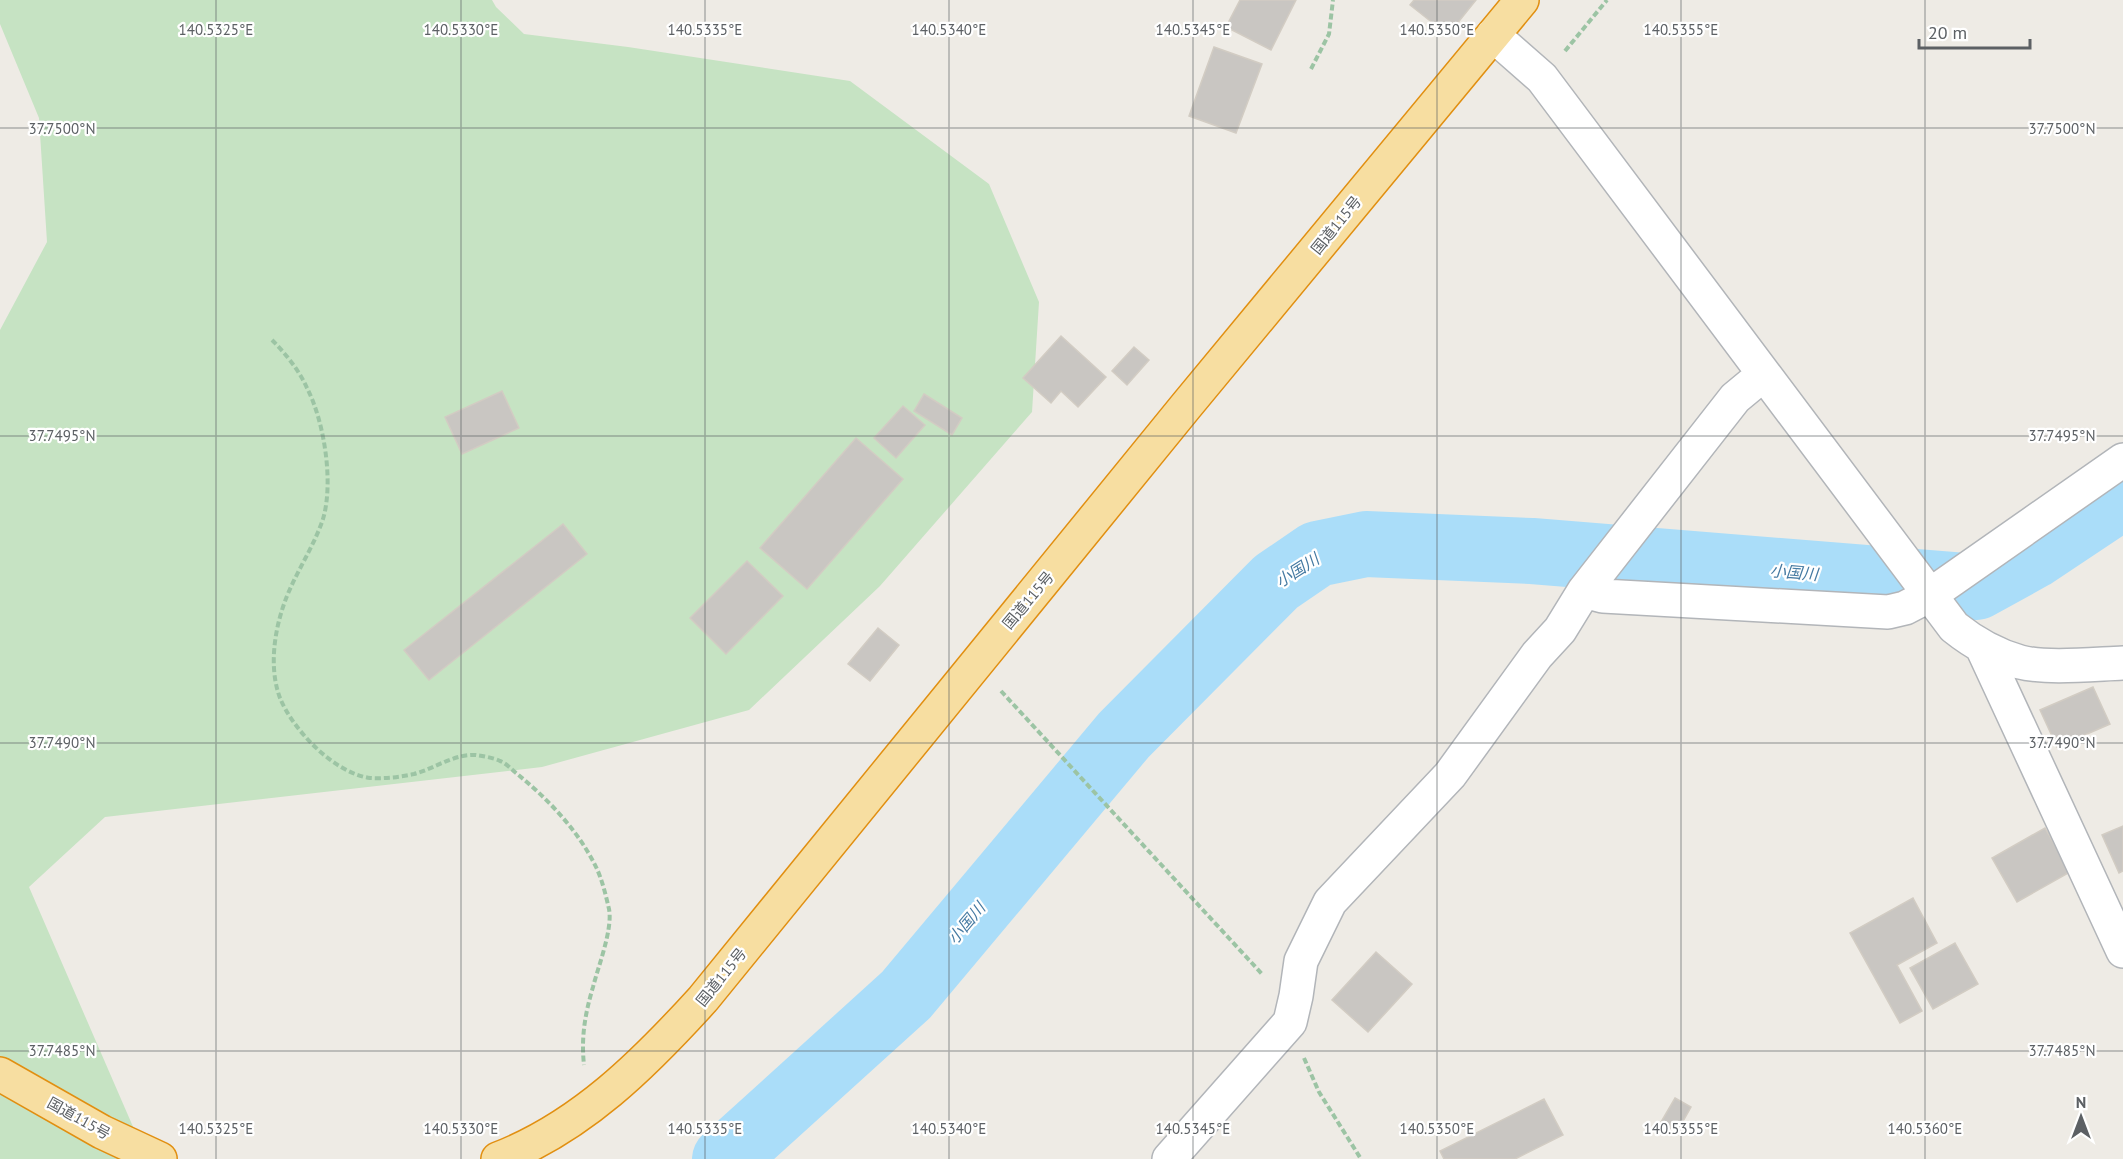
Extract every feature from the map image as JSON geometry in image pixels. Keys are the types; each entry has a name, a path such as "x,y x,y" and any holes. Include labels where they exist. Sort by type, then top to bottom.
{"highway":[{"name":"国道115号","path":"498,1159 543,1139 600,1101 647,1060 703,999 1186,406 1522,0"},
{"name":"国道115号","path":"0,1074 102,1132 160,1159"}],"street":[{"path":"1493,35 1542,78 1954,627 1982,647 2022,663 2123,663"},
{"path":"1169,1159 1290,1022 1301,961 1330,902 1450,774 1537,655 1560,630 1584,591 1735,398 1764,374"},
{"path":"1584,591 1603,596 1888,612 1905,609 1930,595 2123,460"},
{"path":"1982,647 2123,951"}],"path":[{"path":"1311,69 1329,34 1333,0"},
{"path":"1542,78 1606,0"},
{"path":"272,340 307,387 324,443 327,474 323,517 316,538 287,597 274,645 280,698 312,744 352,773 370,778 400,777 418,773 447,759 476,755 501,761 539,791 571,827 597,867 610,913 604,954 593,985 581,1042 585,1071 600,1101"},
{"path":"976,664 1246,955 1280,996 1319,1092 1361,1159"}],"green space":[{"path":"0,0 492,0 496,7 524,34 628,47 850,81 989,184 1039,302 1032,412 880,586 749,710 542,767 105,817 29,887 134,1129 137,1159 0,1159 0,330 47,242 39,118 0,24"}],"building":[{"path":"1240,0 1296,0 1271,50 1226,27"},
{"path":"1414,0 1476,0 1448,35 1410,5"},
{"path":"1214,47 1262,64 1236,133 1189,116"},
{"path":"1061,336 1106,377 1078,407 1061,391 1051,403 1023,378"},
{"path":"1134,347 1149,360 1127,385 1112,371"},
{"path":"502,391 519,428 462,454 445,417"},
{"path":"924,394 962,418 952,435 914,411"},
{"path":"903,406 925,425 896,458 874,438"},
{"path":"856,438 903,479 807,589 760,548"},
{"path":"563,524 587,554 429,680 404,650"},
{"path":"747,561 783,596 726,654 690,618"},
{"path":"878,628 899,645 870,681 848,664"},
{"path":"2093,687 2110,724 2057,747 2040,710"},
{"path":"2123,826 2123,871 2119,873 2102,835"},
{"path":"2045,828 2070,872 2017,902 1992,858"},
{"path":"1913,898 1937,943 1897,965 1922,1011 1900,1023 1850,933"},
{"path":"1955,943 1978,984 1933,1009 1910,968"},
{"path":"1376,952 1412,984 1368,1032 1332,1000"},
{"path":"1675,1098 1691,1107 1677,1132 1661,1122"},
{"path":"1544,1099 1563,1135 1515,1159 1444,1159 1440,1151"}],"waterway":[{"name":"小国川","path":"725,1159 906,995 1124,735 1276,582 1317,554 1366,544 1532,551 1977,587 2033,556 2123,496"}]}
